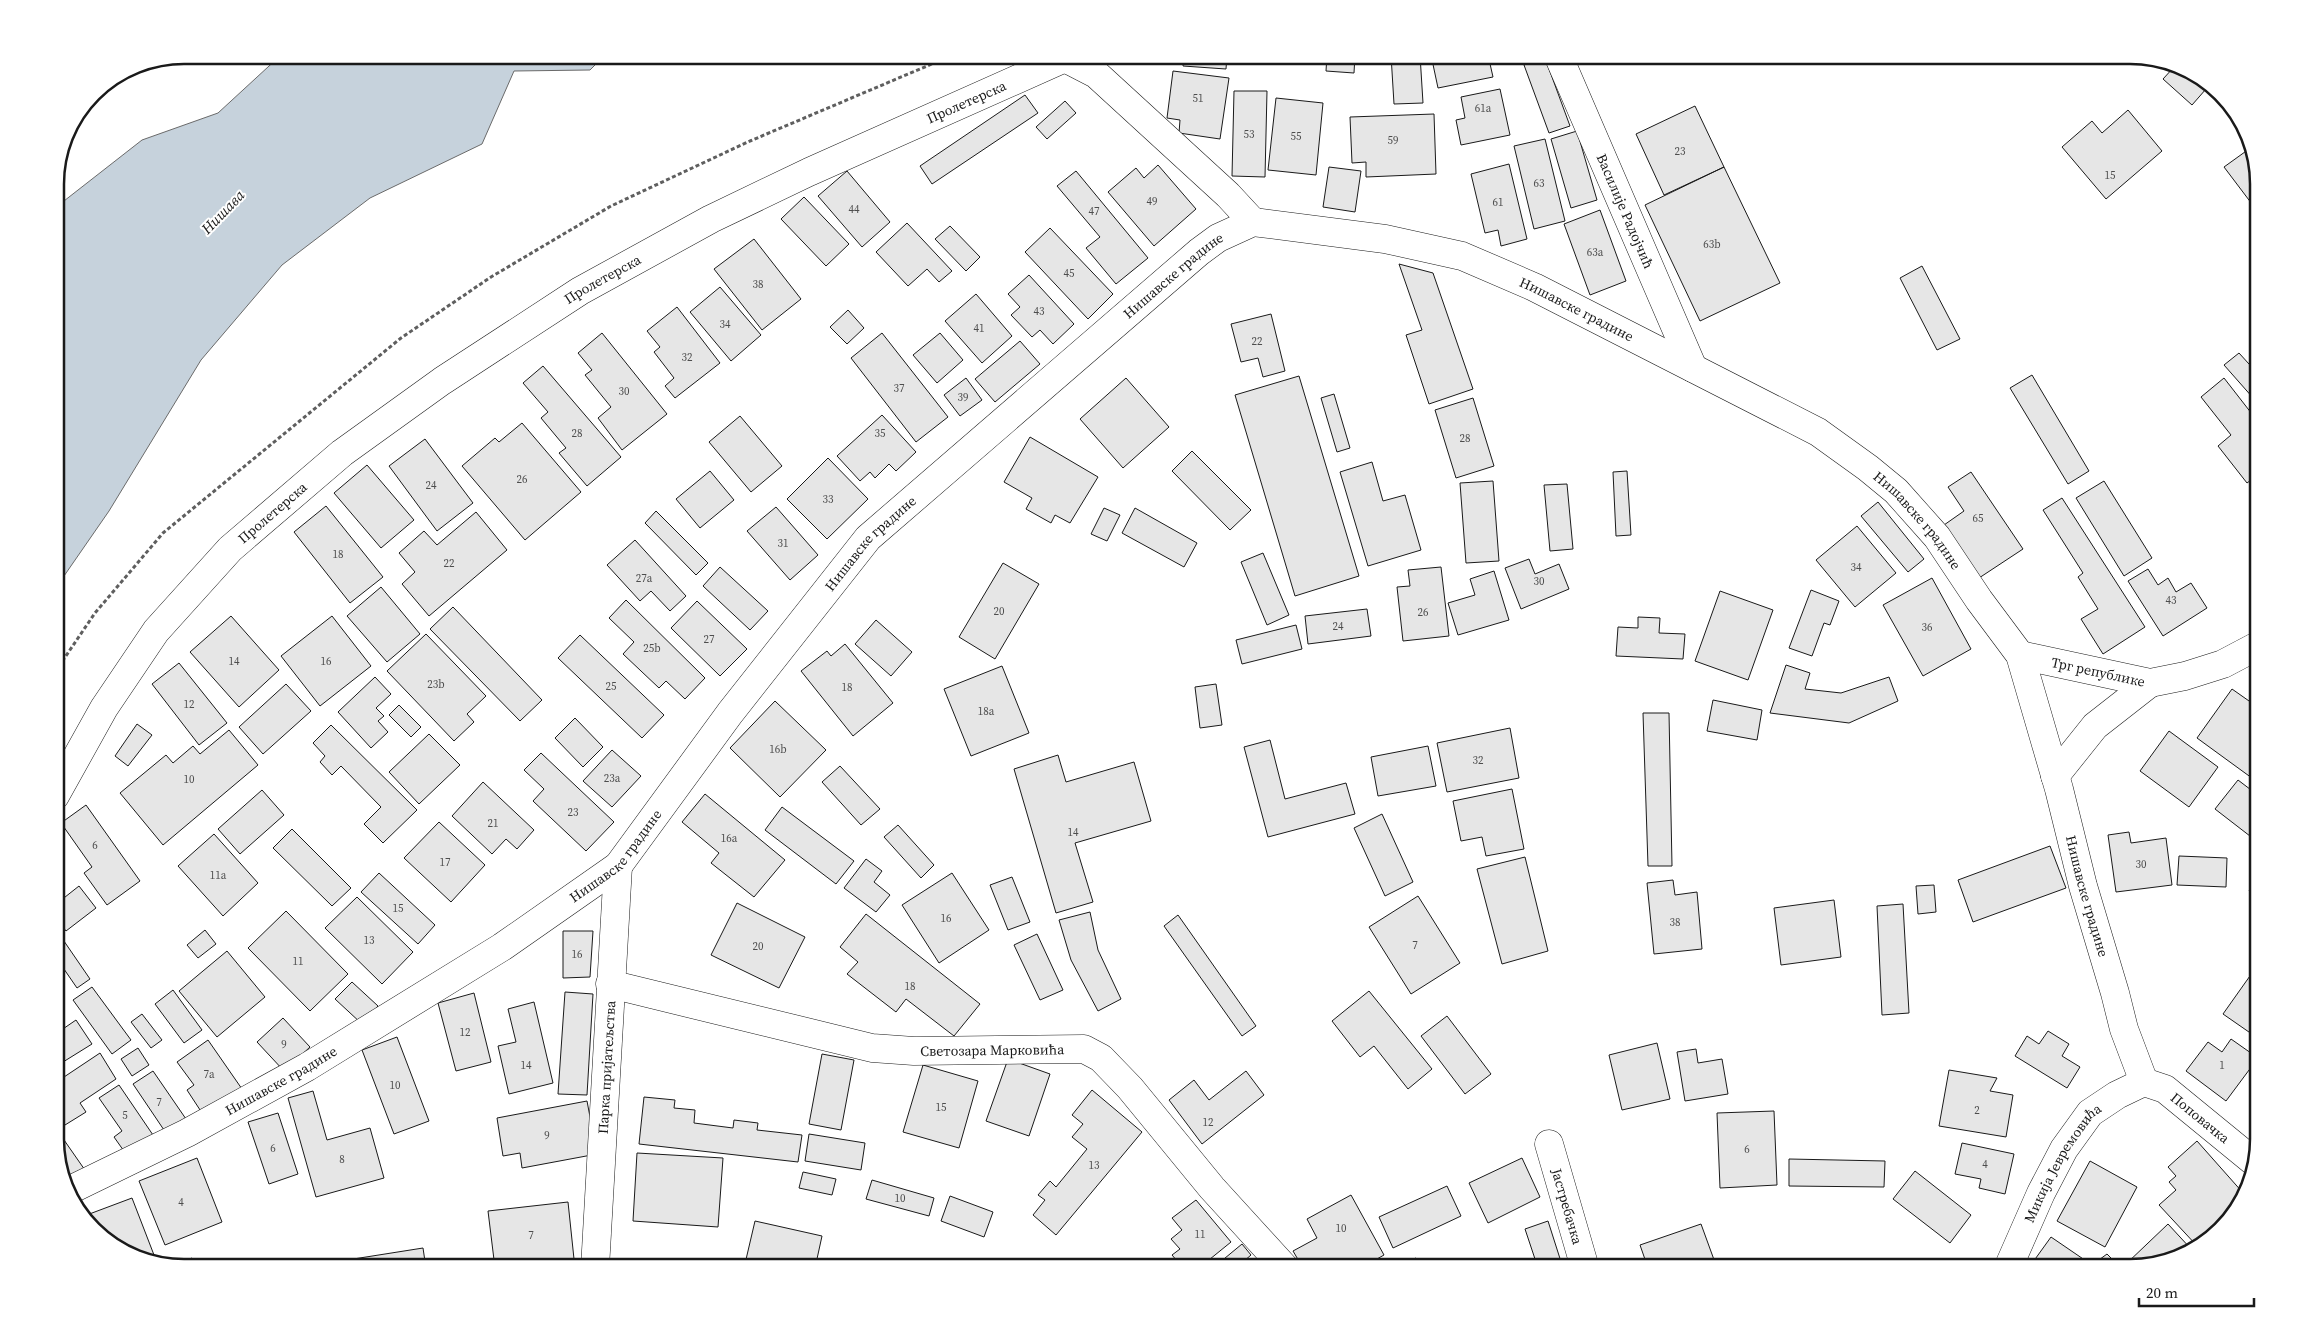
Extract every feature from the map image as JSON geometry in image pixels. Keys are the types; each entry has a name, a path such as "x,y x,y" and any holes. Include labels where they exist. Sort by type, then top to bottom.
{"street":[{"name":"Пролетерска","path":"64,780 104,708 156,631 230,549 342,453 442,381 580,291 711,219 809,172 1052,64"},
{"name":"Пролетерска","path":"1077,64 1096,74 1221,188 1253,222"},
{"name":"Василије Радојчић","path":"1562,64 1693,368"},
{"name":"Нишавске градине","path":"74,1188 187,1133 307,1067 502,947 618,866 730,713 868,538 1199,252 1218,238 1253,222 1385,239 1462,256 1534,287 1818,432 1896,491 1938,537 1979,600 2020,656 2124,1029 2144,1082"},
{"name":"Трг републике","path":"2020,656 2150,683 2184,676 2223,664 2250,650"},
{"path":"2055,776 2095,726 2150,683"},
{"name":"Парка пријатељства","path":"595,1259 618,866"},
{"name":"Светозара Марковића","path":"610,984 872,1048 914,1051 1084,1049 1101,1058 1130,1088 1212,1188 1276,1259"},
{"name":"Поповачка","path":"2144,1082 2165,1089 2249,1157"},
{"name":"Микија Јевремовића","path":"2012,1259 2041,1193 2064,1149 2090,1113 2116,1096 2144,1082"},
{"name":"Јастребачка","path":"1549,1144 1582,1259"}],"water":[{"name":"Нишава","path":"271,64 596,64 590,70 514,71 482,144 370,198 282,265 201,360 109,511 64,576 64,201 142,140 218,113"}],"building":[{"path":"1183,64 1226,64 1226,69 1183,66"},
{"path":"1326,64 1354,64 1354,73 1326,71"},
{"path":"1392,64 1421,64 1423,103 1394,104"},
{"path":"1433,64 1490,64 1493,77 1438,88"},
{"path":"1547,64 1570,126 1549,133 1524,65"},
{"path":"1173,71 1229,78 1220,139 1179,133 1180,120 1167,118"},
{"path":"2170,71 2205,90 2192,105 2163,79"},
{"path":"1500,89 1510,135 1461,145 1456,120 1465,118 1461,97"},
{"path":"1234,91 1267,91 1265,177 1232,176"},
{"path":"1025,95 1038,113 932,184 920,166"},
{"path":"1276,98 1323,103 1316,175 1268,170"},
{"path":"1065,101 1076,113 1047,139 1036,127"},
{"path":"1695,106 1724,167 1664,195 1636,134"},
{"path":"2128,110 2162,151 2106,199 2062,147 2092,121 2102,133"},
{"path":"1434,114 1436,174 1366,177 1366,162 1352,163 1350,117"},
{"path":"1577,131 1597,200 1571,208 1551,139"},
{"path":"1545,139 1565,221 1534,229 1514,146"},
{"path":"2246,151 2250,175 2250,201 2224,167"},
{"path":"1509,164 1527,239 1501,246 1498,230 1485,233 1471,174"},
{"path":"1158,165 1196,209 1154,246 1108,192 1136,168 1144,178"},
{"path":"1329,167 1361,171 1355,212 1323,207"},
{"path":"1724,167 1780,283 1700,321 1645,205"},
{"path":"847,171 890,222 862,247 818,196"},
{"path":"1076,171 1148,258 1116,284 1086,248 1100,237 1057,186"},
{"path":"804,197 849,244 826,266 781,219"},
{"path":"1600,210 1626,281 1590,295 1564,224"},
{"path":"907,223 952,271 939,282 927,269 908,286 876,252"},
{"path":"950,226 980,257 966,271 935,239"},
{"path":"1050,228 1113,294 1088,319 1025,252"},
{"path":"754,239 801,299 762,330 714,269"},
{"path":"1399,264 1433,273 1473,389 1429,404 1406,335 1422,330"},
{"path":"1922,266 1960,339 1937,350 1900,278"},
{"path":"1029,275 1074,324 1053,344 1040,330 1032,337 1011,315 1020,307 1008,294"},
{"path":"720,287 761,335 731,361 690,312"},
{"path":"976,294 1012,336 982,363 945,321"},
{"path":"677,307 720,363 675,398 665,386 674,378 654,352 660,347 647,331"},
{"path":"848,310 864,328 847,344 830,327"},
{"path":"1271,314 1285,371 1263,377 1258,358 1241,362 1231,324"},
{"path":"602,333 667,414 622,450 598,418 611,407 585,375 592,370 578,353"},
{"path":"882,333 948,417 916,442 851,358"},
{"path":"940,333 963,360 937,383 913,355"},
{"path":"1020,341 1040,364 995,402 975,379"},
{"path":"2239,353 2250,365 2250,394 2224,365"},
{"path":"543,366 621,457 587,486 559,453 566,448 541,418 548,412 523,383"},
{"path":"2032,375 2089,471 2068,484 2010,388"},
{"path":"1299,376 1359,576 1295,596 1235,395"},
{"path":"966,378 982,400 960,416 944,395"},
{"path":"1126,378 1169,427 1123,468 1080,419"},
{"path":"2224,378 2250,411 2250,481 2247,483 2218,446 2231,435 2201,397"},
{"path":"1334,394 1350,448 1337,452 1321,398"},
{"path":"1473,398 1494,466 1456,478 1435,410"},
{"path":"882,415 916,452 896,471 889,464 875,478 870,472 860,481 837,456"},
{"path":"740,416 782,466 751,492 709,442"},
{"path":"522,423 581,492 525,540 462,466 495,438 499,442"},
{"path":"1030,437 1098,477 1070,523 1055,515 1051,523 1026,509 1032,498 1004,482"},
{"path":"425,439 473,503 437,531 389,466"},
{"path":"1192,451 1251,510 1230,530 1172,471"},
{"path":"828,458 868,499 827,539 787,499"},
{"path":"1372,462 1383,501 1405,495 1421,550 1368,566 1340,472"},
{"path":"367,465 414,520 381,548 334,493"},
{"path":"710,471 734,500 700,528 676,499"},
{"path":"1627,471 1631,535 1616,536 1613,472"},
{"path":"1971,472 2023,549 1979,578 1944,525 1964,511 1948,487"},
{"path":"1493,481 1499,561 1466,563 1460,483"},
{"path":"2104,481 2152,558 2124,576 2076,498"},
{"path":"1567,484 1573,549 1550,551 1544,485"},
{"path":"2062,498 2145,627 2103,654 2081,619 2098,609 2078,577 2083,573 2043,510"},
{"path":"1878,502 1924,559 1908,572 1861,516"},
{"path":"326,506 383,577 350,603 294,532"},
{"path":"776,507 818,555 790,580 747,531"},
{"path":"1104,508 1120,515 1107,541 1091,534"},
{"path":"1135,508 1197,543 1184,567 1122,533"},
{"path":"656,511 708,563 696,575 645,523"},
{"path":"476,512 507,550 429,616 402,584 415,572 399,553 424,531 437,545"},
{"path":"1857,526 1896,573 1855,607 1816,560"},
{"path":"635,540 686,596 670,611 651,591 640,601 607,565"},
{"path":"1263,553 1289,615 1267,625 1241,562"},
{"path":"1529,559 1535,574 1559,564 1569,589 1521,609 1505,568"},
{"path":"1003,563 1039,584 995,659 959,637"},
{"path":"720,567 768,611 750,630 703,586"},
{"path":"1441,567 1449,636 1403,641 1397,587 1410,586 1408,570"},
{"path":"2148,569 2158,585 2168,578 2176,592 2191,583 2207,608 2163,636 2128,581"},
{"path":"1494,571 1509,620 1458,635 1448,603 1475,595 1470,579"},
{"path":"1932,578 1971,649 1923,676 1883,605"},
{"path":"381,587 420,634 387,662 347,616"},
{"path":"1811,590 1839,601 1830,625 1824,623 1812,656 1789,648"},
{"path":"1720,591 1773,610 1748,680 1695,661"},
{"path":"626,600 705,678 685,699 666,681 659,688 623,654 634,642 609,618"},
{"path":"697,601 747,649 720,676 671,628"},
{"path":"453,607 542,700 520,721 430,629"},
{"path":"1367,609 1371,636 1308,644 1305,616"},
{"path":"231,616 279,670 239,707 190,652"},
{"path":"332,616 371,666 320,706 281,656"},
{"path":"1638,617 1660,618 1659,633 1685,634 1683,659 1616,656 1618,627 1638,628"},
{"path":"876,620 912,652 891,676 855,644"},
{"path":"1296,625 1302,649 1242,664 1236,640"},
{"path":"426,634 486,696 467,714 474,722 454,741 387,671"},
{"path":"580,635 664,715 642,738 558,658"},
{"path":"845,644 893,703 853,736 801,671 827,651 831,656"},
{"path":"179,663 227,723 199,745 152,684"},
{"path":"1786,665 1810,673 1805,689 1841,693 1889,677 1898,701 1849,723 1770,713"},
{"path":"1002,666 1029,733 971,756 944,689"},
{"path":"375,677 391,694 376,708 384,716 378,721 388,732 371,748 338,712"},
{"path":"286,684 311,711 263,754 239,727"},
{"path":"1216,684 1222,725 1200,728 1195,687"},
{"path":"2232,689 2250,702 2250,777 2197,738"},
{"path":"1713,700 1762,710 1757,740 1707,731"},
{"path":"775,701 826,750 780,797 730,748"},
{"path":"399,705 421,727 411,737 389,715"},
{"path":"1643,713 1669,713 1672,866 1648,866"},
{"path":"575,718 603,747 583,767 555,738"},
{"path":"137,724 152,735 128,766 115,756"},
{"path":"331,725 417,810 383,843 364,824 381,807 341,766 332,775 320,762 325,756 313,743"},
{"path":"1510,728 1519,778 1447,792 1437,743"},
{"path":"229,730 258,765 163,845 120,793 166,755 173,763 193,746 200,754"},
{"path":"2169,731 2218,767 2189,807 2140,771"},
{"path":"429,734 460,765 419,804 389,772"},
{"path":"1270,740 1285,799 1346,783 1355,814 1268,837 1244,747"},
{"path":"1428,746 1436,786 1378,796 1371,757"},
{"path":"612,750 641,776 612,807 583,781"},
{"path":"541,753 614,822 586,851 533,801 544,789 524,770"},
{"path":"1058,755 1066,782 1134,762 1151,821 1075,843 1093,902 1056,913 1014,769"},
{"path":"840,766 880,809 861,825 822,782"},
{"path":"2238,780 2250,789 2250,836 2215,809"},
{"path":"483,782 534,830 517,849 506,839 492,854 452,816"},
{"path":"1512,789 1524,849 1486,856 1482,837 1461,841 1453,801"},
{"path":"262,790 284,815 240,854 218,829"},
{"path":"705,794 785,860 754,897 711,863 719,853 682,822"},
{"path":"86,805 140,881 107,905 84,873 92,867 64,827 64,821"},
{"path":"782,807 854,861 836,884 765,830"},
{"path":"1382,814 1413,882 1385,896 1354,828"},
{"path":"439,822 485,865 451,902 404,858"},
{"path":"898,825 934,865 921,878 884,837"},
{"path":"292,829 351,888 332,906 273,848"},
{"path":"2129,832 2131,843 2166,838 2172,885 2116,892 2108,835"},
{"path":"214,834 258,883 223,916 178,866"},
{"path":"2050,846 2066,888 1973,922 1958,880"},
{"path":"2179,856 2227,858 2226,887 2177,885"},
{"path":"1525,857 1548,951 1502,964 1477,869"},
{"path":"866,859 882,871 874,882 890,895 876,912 844,888"},
{"path":"379,873 435,925 418,944 361,892"},
{"path":"952,873 989,930 939,963 902,905"},
{"path":"1012,877 1030,922 1008,930 990,885"},
{"path":"1673,880 1675,895 1697,892 1702,949 1654,954 1647,883"},
{"path":"1934,885 1936,912 1918,914 1916,886"},
{"path":"79,886 96,908 66,931 64,928 64,898"},
{"path":"1418,896 1460,963 1411,994 1369,927"},
{"path":"357,897 413,952 382,984 325,928"},
{"path":"1834,900 1841,957 1781,965 1774,908"},
{"path":"737,903 805,937 779,988 711,955"},
{"path":"1903,904 1909,1013 1882,1015 1877,906"},
{"path":"286,911 348,974 310,1011 248,948"},
{"path":"1090,912 1098,950 1121,999 1098,1011 1071,960 1059,920"},
{"path":"866,914 980,1004 954,1036 906,999 896,1012 847,974 858,962 840,947"},
{"path":"1178,915 1256,1026 1242,1036 1164,926"},
{"path":"205,930 216,944 198,958 187,945"},
{"path":"563,931 593,931 590,977 563,978"},
{"path":"1037,934 1063,990 1040,1000 1014,945"},
{"path":"64,941 90,979 77,988 64,969"},
{"path":"227,951 265,997 217,1037 179,991"},
{"path":"2250,976 2250,1033 2223,1014"},
{"path":"352,982 378,1006 362,1024 335,999"},
{"path":"92,987 131,1040 112,1054 73,1000"},
{"path":"173,990 202,1030 184,1043 155,1004"},
{"path":"1369,991 1432,1069 1408,1089 1374,1046 1360,1057 1332,1021"},
{"path":"565,992 593,994 587,1095 558,1094"},
{"path":"474,993 491,1062 456,1071 438,1003"},
{"path":"534,1002 553,1083 509,1094 498,1046 516,1042 508,1009"},
{"path":"142,1014 162,1040 151,1048 131,1022"},
{"path":"1447,1016 1491,1074 1465,1094 1421,1036"},
{"path":"283,1018 310,1047 284,1071 257,1042"},
{"path":"76,1020 92,1044 64,1061 64,1028"},
{"path":"2048,1031 2069,1044 2062,1056 2080,1067 2067,1088 2015,1056 2027,1036 2039,1044"},
{"path":"397,1037 429,1121 394,1134 362,1050"},
{"path":"2231,1039 2250,1052 2250,1069 2226,1101 2186,1071 2208,1042 2222,1052"},
{"path":"208,1040 242,1089 204,1116 187,1090 194,1085 177,1062"},
{"path":"1657,1043 1670,1099 1622,1110 1609,1055"},
{"path":"138,1048 149,1065 132,1076 121,1059"},
{"path":"1696,1049 1698,1063 1722,1059 1728,1094 1685,1101 1677,1052"},
{"path":"100,1053 116,1079 80,1103 86,1112 65,1125 64,1077"},
{"path":"822,1054 854,1060 841,1130 809,1124"},
{"path":"1008,1059 1050,1074 1029,1136 986,1121"},
{"path":"923,1065 978,1081 959,1148 903,1132"},
{"path":"1949,1070 1997,1078 1990,1091 2013,1095 2006,1137 1939,1126"},
{"path":"153,1071 186,1119 166,1133 133,1084"},
{"path":"1246,1071 1264,1095 1202,1144 1169,1100 1194,1080 1209,1100"},
{"path":"119,1085 153,1135 126,1154 114,1137 122,1131 99,1098"},
{"path":"1092,1090 1142,1132 1056,1235 1033,1215 1045,1200 1038,1195 1050,1181 1056,1187 1087,1149 1072,1137 1083,1124 1072,1115"},
{"path":"313,1091 327,1140 370,1128 384,1178 316,1197 288,1098"},
{"path":"644,1097 675,1100 674,1108 695,1110 694,1123 733,1128 734,1120 758,1123 757,1130 802,1135 798,1162 639,1144"},
{"path":"587,1101 597,1154 522,1168 520,1153 503,1156 497,1118"},
{"path":"1774,1111 1777,1185 1720,1188 1717,1113"},
{"path":"278,1113 298,1174 269,1184 248,1122"},
{"path":"809,1134 865,1143 861,1170 805,1161"},
{"path":"64,1140 87,1173 72,1183 66,1163"},
{"path":"2197,1141 2239,1189 2226,1212 2203,1235 2193,1241 2159,1205 2176,1190 2169,1182 2176,1176 2168,1167"},
{"path":"1962,1143 2014,1154 2005,1194 1979,1188 1981,1179 1955,1174"},
{"path":"637,1153 723,1158 718,1227 633,1221"},
{"path":"197,1158 222,1222 165,1245 139,1181"},
{"path":"1522,1158 1540,1197 1488,1223 1469,1183"},
{"path":"1789,1159 1885,1161 1884,1187 1789,1186"},
{"path":"2090,1161 2137,1187 2105,1247 2057,1221"},
{"path":"1915,1171 1971,1215 1950,1243 1893,1199"},
{"path":"803,1172 836,1179 832,1195 799,1188"},
{"path":"872,1180 934,1198 929,1216 866,1199"},
{"path":"1447,1186 1461,1216 1393,1248 1379,1217"},
{"path":"1351,1195 1384,1255 1377,1259 1298,1259 1293,1251 1317,1238 1307,1219"},
{"path":"950,1196 993,1212 984,1237 941,1221"},
{"path":"132,1198 154,1255 138,1250 111,1235 90,1214"},
{"path":"1196,1200 1231,1242 1210,1259 1175,1259 1172,1255 1180,1249 1171,1239 1182,1230 1172,1218"},
{"path":"568,1202 574,1259 494,1259 488,1211"},
{"path":"755,1221 822,1236 817,1259 746,1259"},
{"path":"1548,1221 1560,1259 1535,1259 1525,1229"},
{"path":"1701,1224 1714,1259 1645,1259 1640,1245"},
{"path":"2168,1224 2187,1245 2162,1255 2131,1259"},
{"path":"2051,1237 2083,1259 2035,1259"},
{"path":"1242,1244 1251,1255 1246,1259 1224,1259"},
{"path":"423,1248 425,1259 353,1259"},
{"path":"2107,1254 2112,1259 2100,1259"}]}
